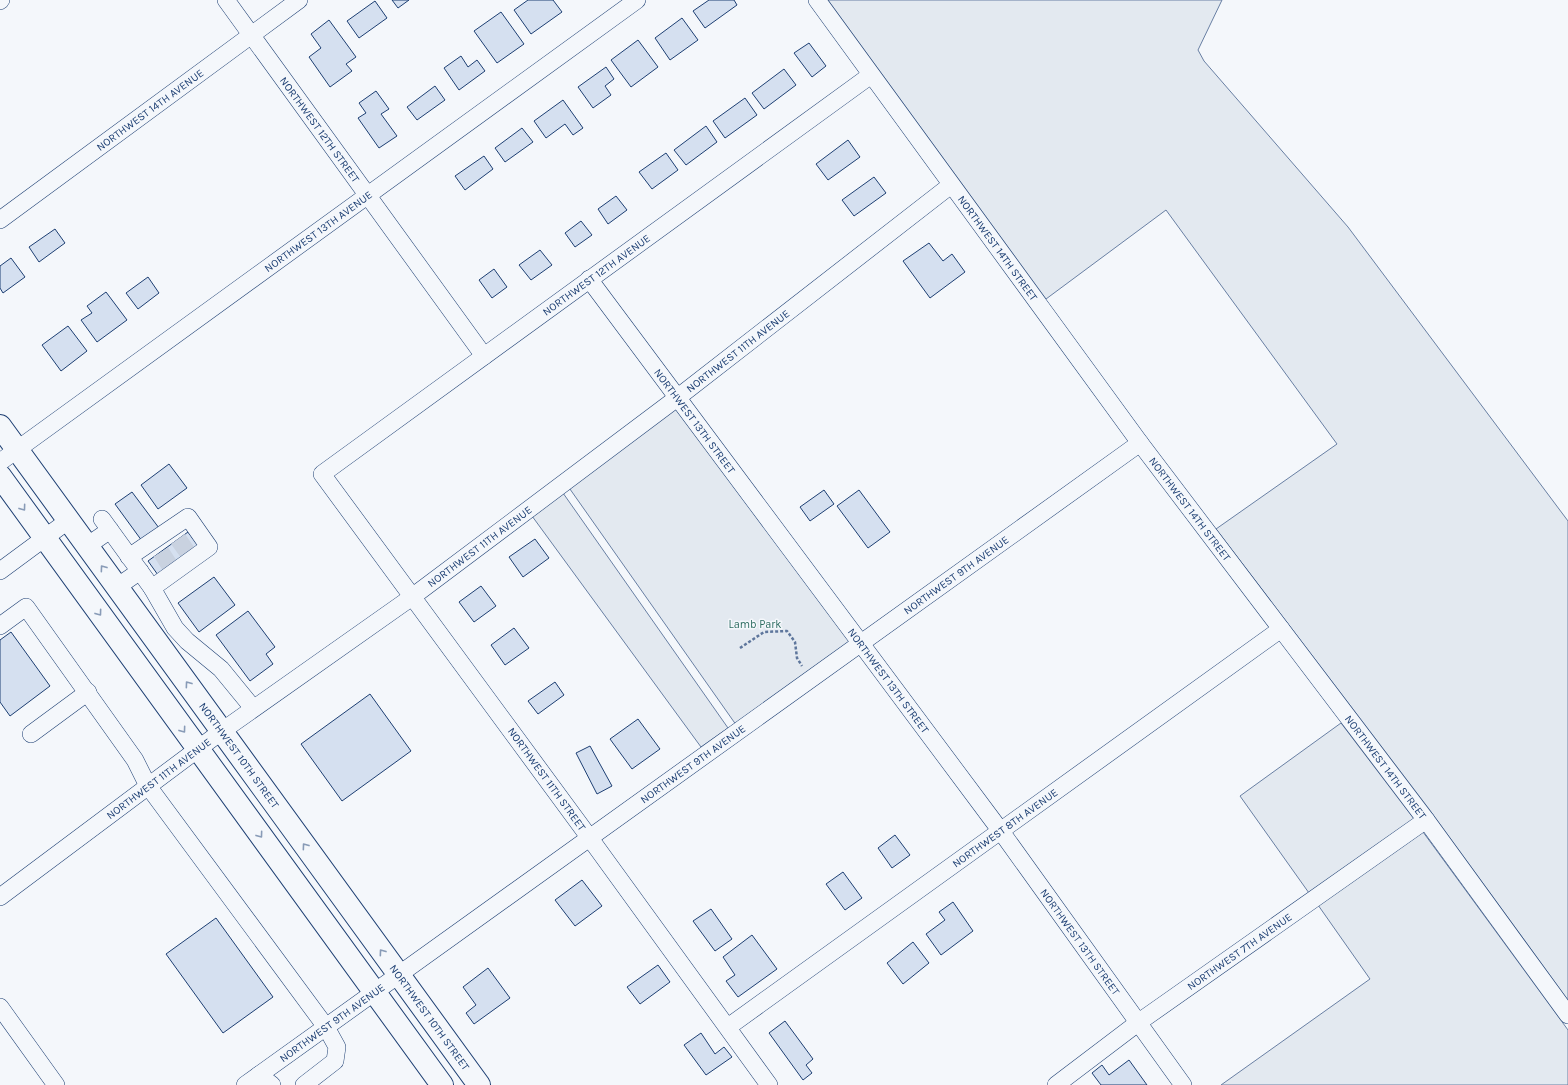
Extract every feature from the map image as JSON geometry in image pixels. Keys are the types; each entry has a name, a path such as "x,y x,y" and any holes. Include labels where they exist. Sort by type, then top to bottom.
{"highway":[{"name":"NORTHWEST 10TH STREET","path":"0,426 479,1085"},
{"path":"0,476 442,1085"}],"street":[{"name":"NORTHWEST 12TH STREET","path":"226,0 484,356"},
{"name":"NORTHWEST 14TH AVENUE","path":"0,220 299,0"},
{"name":"NORTHWEST 13TH AVENUE","path":"0,462 637,0"},
{"name":"NORTHWEST 14TH STREET","path":"817,0 1140,443 1426,820 1568,1015"},
{"name":"NORTHWEST 12TH AVENUE","path":"322,474 871,75"},
{"name":"NORTHWEST 11TH AVENUE","path":"0,897 253,708 412,597 677,398 951,185"},
{"name":"NORTHWEST 13TH STREET","path":"590,279 677,398 861,642 1000,830 1183,1085"},
{"name":"NORTHWEST 9TH AVENUE","path":"244,1085 265,1080 326,1027 399,976 810,678 1140,443"},
{"name":"NORTHWEST 11TH STREET","path":"322,474 590,837 728,1027 761,1082"},
{"path":"2,564 45,538 69,520"},
{"path":"87,546 106,524 152,588 161,606 176,628 195,647 221,669 253,708"},
{"path":"129,557 165,558 182,545 165,558 152,588"},
{"path":"117,587 140,572"},
{"path":"140,620 161,606"},
{"path":"0,626 26,607 135,760 148,786 326,1027 337,1047 335,1061 304,1085"},
{"name":"NORTHWEST 8TH AVENUE","path":"728,1027 1281,629"},
{"path":"172,663 195,647"},
{"path":"31,734 88,692"},
{"name":"NORTHWEST 7TH AVENUE","path":"1056,1085 1139,1022 1426,820"},
{"path":"0,1007 56,1085"}],"path":[{"path":"740,648 764,632 788,631 795,642 797,658 810,678"}],"green space":[{"path":"828,0 1222,0 1198,50 1204,61 1348,227 1568,521 1568,1000 1429,809 1216,529 1337,444 1166,210 1046,299"},
{"name":"Lamb Park","path":"677,398 861,642 739,729 565,482"},
{"path":"563,493 728,728 701,747 532,516"},
{"path":"1341,723 1414,819 1309,893 1240,796"},
{"path":"1423,832 1568,1030 1568,1085 1221,1085 1370,979 1318,905"}],"building":[{"path":"392,0 409,0 398,8"},
{"path":"528,0 553,0 562,12 531,34 514,10"},
{"path":"709,0 734,0 737,5 705,28 693,11"},
{"path":"375,1 387,18 359,38 347,21"},
{"path":"501,12 524,44 497,63 474,31"},
{"path":"682,18 698,40 670,60 655,38"},
{"path":"329,20 356,57 346,64 352,71 330,87 309,57 321,48 311,34"},
{"path":"638,40 658,67 631,87 611,60"},
{"path":"809,43 826,66 812,77 794,53"},
{"path":"461,56 468,67 477,60 485,71 459,90 444,68"},
{"path":"606,67 614,79 605,86 611,95 593,108 578,87"},
{"path":"784,69 796,85 764,109 752,93"},
{"path":"435,86 445,100 417,120 407,107"},
{"path":"376,91 389,109 381,114 397,136 379,148 358,118 366,113 359,103"},
{"path":"745,98 757,115 725,138 713,121"},
{"path":"563,100 583,128 573,135 565,124 546,138 534,121"},
{"path":"706,126 717,142 686,165 674,150"},
{"path":"522,128 533,142 505,162 495,148"},
{"path":"848,140 860,157 828,180 816,164"},
{"path":"666,153 678,170 652,189 639,172"},
{"path":"484,156 493,169 465,190 455,176"},
{"path":"874,177 886,193 854,216 842,200"},
{"path":"616,196 627,210 608,224 598,209"},
{"path":"581,221 592,235 575,247 565,233"},
{"path":"55,229 65,243 39,262 29,247"},
{"path":"929,243 943,261 952,254 965,272 930,298 903,261"},
{"path":"540,250 552,265 531,280 519,265"},
{"path":"11,258 25,277 3,293 0,288 0,266"},
{"path":"494,269 507,287 492,298 479,280"},
{"path":"148,277 159,293 138,309 126,293"},
{"path":"106,292 127,320 97,342 81,320 92,313 87,306"},
{"path":"68,326 87,351 61,371 42,345"},
{"path":"169,464 187,488 158,509 141,485"},
{"path":"824,490 834,504 810,521 800,507"},
{"path":"859,490 890,532 868,548 837,506"},
{"path":"132,492 159,528 142,541 115,504"},
{"path":"188,532 198,545 158,575 148,561"},
{"path":"535,539 549,558 523,577 509,557"},
{"path":"214,577 235,605 199,632 178,603"},
{"path":"481,586 496,606 474,622 459,602"},
{"path":"248,611 275,647 266,654 273,664 250,681 216,635"},
{"path":"514,628 529,648 505,665 491,645"},
{"path":"11,632 50,686 10,716 0,702 0,640"},
{"path":"555,682 564,695 538,714 528,701"},
{"path":"370,694 411,751 342,801 301,744"},
{"path":"638,719 660,749 632,769 610,739"},
{"path":"590,746 612,786 597,794 576,753"},
{"path":"895,835 910,855 892,868 878,848"},
{"path":"843,872 862,898 845,910 826,884"},
{"path":"582,880 602,906 575,926 555,900"},
{"path":"953,902 973,931 941,955 926,934 945,920 939,912"},
{"path":"711,909 732,939 715,951 693,921"},
{"path":"216,918 273,997 223,1033 166,954"},
{"path":"752,935 777,969 738,997 726,981 735,975 723,957"},
{"path":"913,942 929,963 903,984 887,963"},
{"path":"658,965 670,982 640,1004 627,987"},
{"path":"488,968 510,998 474,1024 466,1013 476,1005 463,987"},
{"path":"785,1021 813,1059 806,1065 812,1073 803,1080 769,1033"},
{"path":"701,1033 715,1054 724,1047 732,1057 706,1075 684,1045"},
{"path":"1129,1060 1147,1085 1101,1085 1092,1073 1102,1065 1109,1075"}],"tunnel":[{"path":"178,539 188,553"},
{"path":"161,552 170,566"}]}
